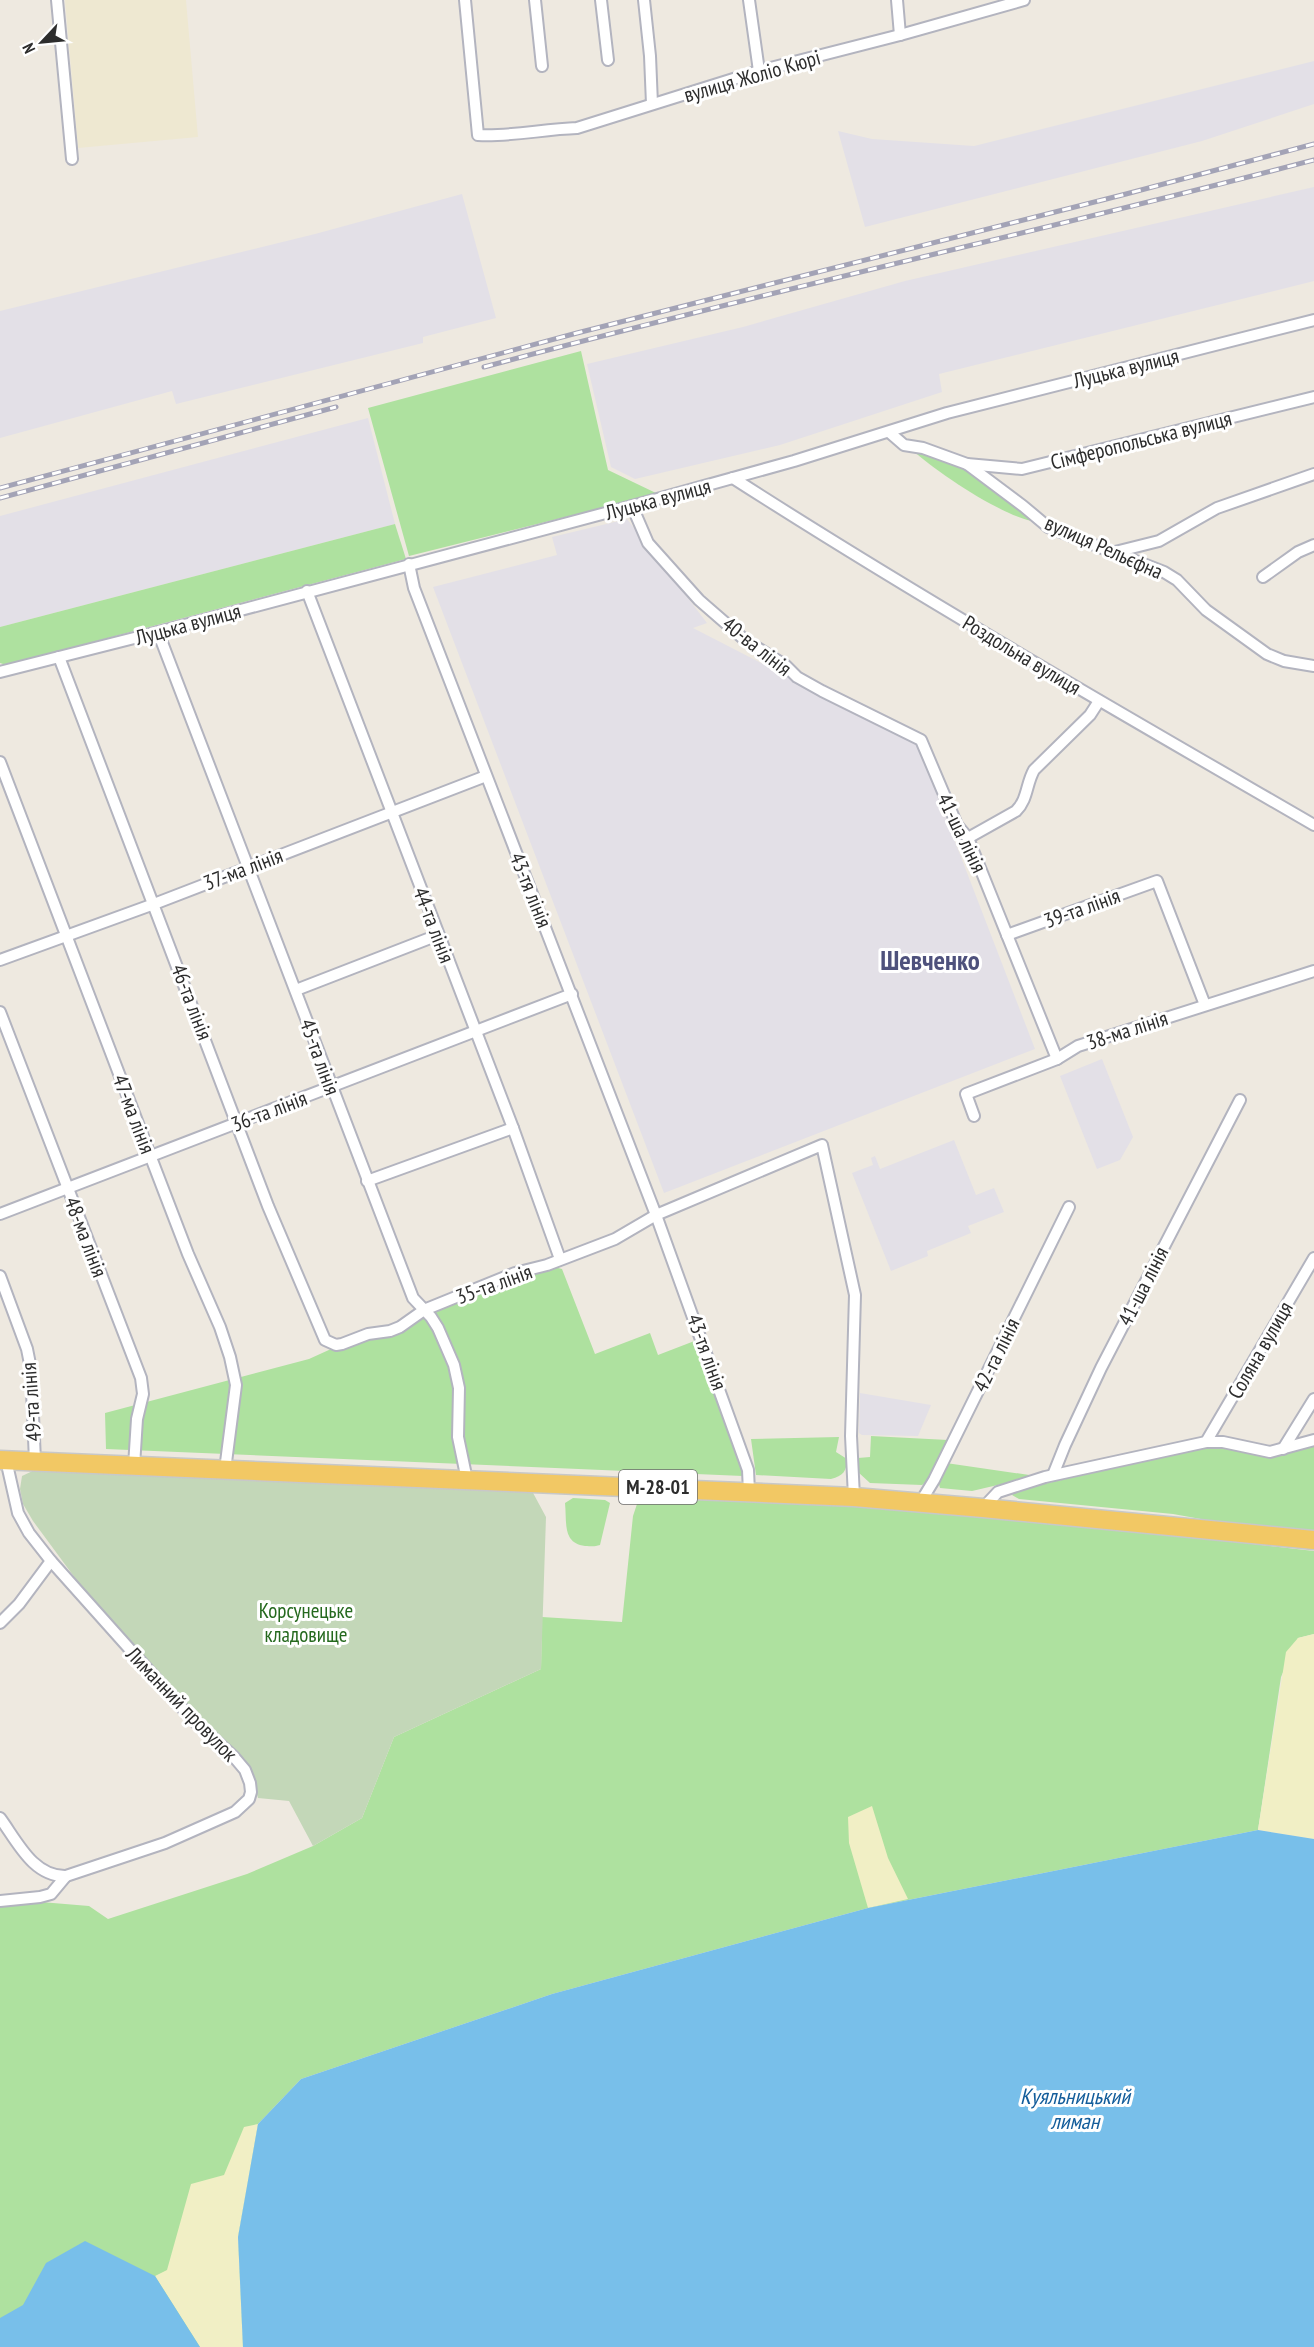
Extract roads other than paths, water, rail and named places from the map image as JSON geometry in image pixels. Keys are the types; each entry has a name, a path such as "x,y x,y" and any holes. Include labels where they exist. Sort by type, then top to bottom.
{"highway":[{"name":"М-28-01","path":"3,1460 854,1497 1314,1540"}],"street":[{"path":"57,0 72,159"},
{"name":"вулиця Жоліо Кюрі","path":"465,0 478,135 512,135 545,129 577,128 759,71 900,35 1000,3 1024,0"},
{"path":"535,0 542,66"},
{"path":"602,0 608,60"},
{"path":"644,0 652,104"},
{"path":"749,0 759,71"},
{"path":"897,0 900,35"},
{"name":"Луцька вулиця","path":"0,672 632,506 890,432 948,413 1314,320"},
{"name":"Сімферопольська вулиця","path":"967,465 1022,469 1314,397"},
{"name":"вулиця Рельєфна","path":"890,432 904,445 924,448 967,465 1048,527 1164,572 1177,580 1206,610 1267,654 1284,661 1314,666"},
{"path":"1114,552 1159,541 1217,508 1314,474"},
{"name":"Роздольна вулиця","path":"733,478 847,552 1314,825"},
{"name":"40-ва лінія","path":"632,506 648,543 699,600 745,640 786,666 797,677 921,740"},
{"path":"1263,577 1298,552 1314,545"},
{"name":"43-тя лінія","path":"409,564 414,588 656,1215 738,1439 748,1470 749,1492"},
{"name":"44-та лінія","path":"307,591 513,1128 560,1259"},
{"name":"45-та лінія","path":"158,632 413,1298 438,1328 453,1365 459,1388 458,1437 467,1480"},
{"name":"46-та лінія","path":"59,657 268,1206 322,1335 330,1343"},
{"path":"968,838 1016,812 1025,799 1028,779 1034,770 1090,715 1099,701"},
{"name":"41-ша лінія","path":"921,740 957,825 968,838 1057,1059"},
{"name":"47-ма лінія","path":"0,762 188,1254 220,1327 230,1357 236,1385 225,1470"},
{"name":"37-ма лінія","path":"0,960 154,904 486,776"},
{"name":"39-та лінія","path":"1007,935 1157,881 1205,1005"},
{"path":"296,990 438,935"},
{"name":"38-ма лінія","path":"974,1116 966,1094 1057,1059 1078,1046 1314,971"},
{"name":"36-та лінія","path":"0,1214 572,994"},
{"name":"48-ма лінія","path":"0,1012 141,1378 144,1394 137,1419 135,1466"},
{"name":"41-ша лінія","path":"1053,1475 1101,1368 1240,1100"},
{"path":"367,1181 513,1128"},
{"path":"656,1215 822,1145 855,1295 851,1436 854,1497"},
{"name":"42-га лінія","path":"920,1503 934,1480 1069,1207"},
{"name":"35-та лінія","path":"330,1343 342,1344 368,1334 390,1331 400,1327 424,1310 515,1273 615,1239 656,1215"},
{"name":"Соляна вулиця","path":"1206,1442 1314,1258"},
{"name":"49-та лінія","path":"0,1276 32,1369 35,1461"},
{"path":"1282,1449 1314,1400"},
{"path":"983,1508 998,1492 1053,1475 1206,1442 1223,1442 1269,1452 1314,1440"},
{"name":"Лиманний провулок","path":"3,1460 18,1513 29,1533 51,1561 194,1720 245,1770 251,1792 249,1799 235,1812 196,1831 66,1876"},
{"path":"0,1623 19,1604 51,1561"},
{"path":"0,1818 33,1862 45,1873 66,1876"},
{"path":"0,1900 51,1894 66,1876"}],"water":[{"name":"Куяльницький лиман","path":"1258,1830 1314,1839 1314,2347 243,2347 238,2237 258,2124 301,2079 552,1994 868,1908"},
{"path":"85,2241 155,2276 200,2347 0,2347 0,2318 23,2305 46,2263"}],"railway":[{"path":"0,488 577,333 1314,144"},
{"path":"484,367 1314,160"},
{"path":"0,498 336,407"}],"district":[{"name":"Шевченко","path":"930,960"}],"park label":[{"name":"Корсунецьке кладовище","path":"306,1622"}]}
